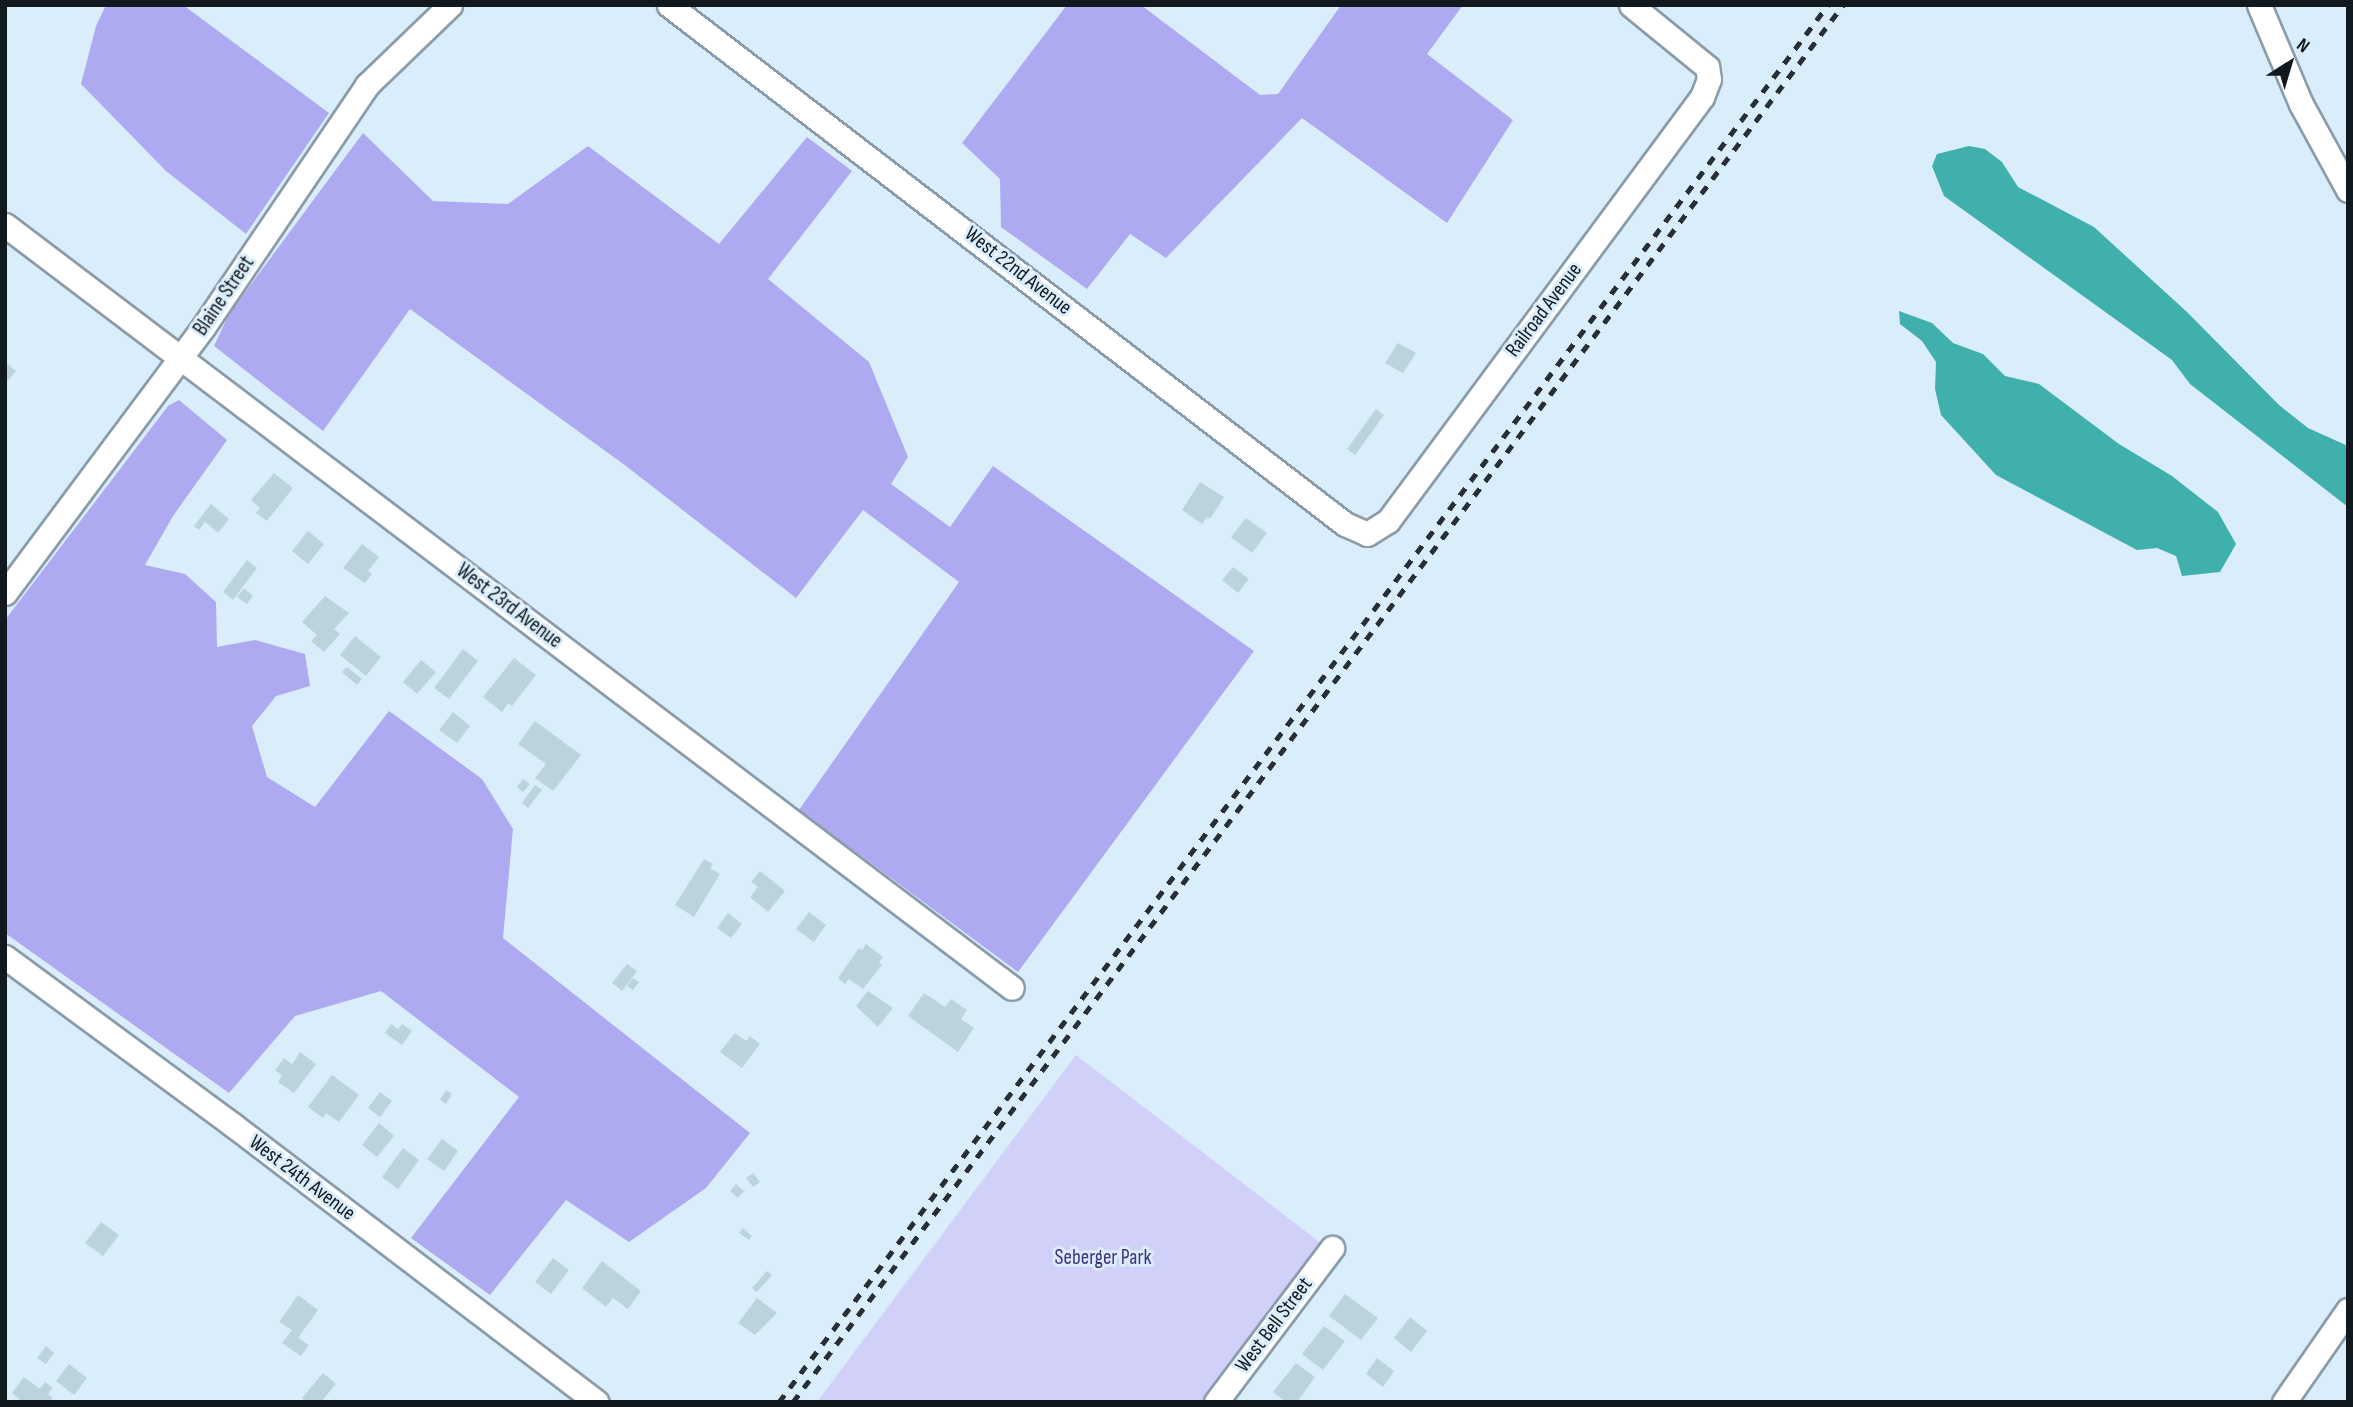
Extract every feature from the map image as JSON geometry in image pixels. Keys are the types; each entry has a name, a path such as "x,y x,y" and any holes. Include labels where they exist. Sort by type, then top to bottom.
{"street":[{"name":"Blaine Street","path":"5,593 181,358 307,178 367,85 450,5"},
{"name":"West 22nd Avenue","path":"669,5 1345,524 1367,534"},
{"name":"Railroad Avenue","path":"1367,534 1388,520 1698,104 1709,75 1698,57 1631,5"},
{"path":"2259,5 2301,104 2348,190"},
{"name":"West 23rd Avenue","path":"5,225 1012,988"},
{"name":"West 24th Avenue","path":"5,957 233,1125 597,1402"},
{"name":"West Bell Street","path":"1216,1402 1332,1248"},
{"path":"2284,1402 2348,1310"}],"green space":[{"name":"Seberger Park","path":"1076,1055 1322,1244 1202,1402 817,1402"}],"shaded area":[{"path":"106,5 183,5 329,113 246,234 166,171 81,84 96,26"},
{"path":"1067,5 1141,5 1260,95 1278,94 1341,5 1463,5 1427,54 1513,120 1447,223 1302,118 1166,258 1130,234 1087,289 1001,227 1000,179 962,143"},
{"path":"363,133 433,201 508,204 588,146 719,244 807,137 852,171 768,279 869,362 908,457 891,484 950,527 993,466 1254,651 1018,972 799,810 959,582 863,510 796,598 626,466 410,309 323,431 214,346 229,314"},
{"path":"1969,146 1985,149 2002,162 2018,187 2094,227 2187,312 2279,405 2308,428 2348,446 2348,507 2190,384 2172,360 1944,196 1932,166 1937,154"},
{"path":"1899,311 1932,323 1953,343 1983,354 2005,376 2039,384 2119,444 2172,476 2218,512 2236,544 2220,572 2182,576 2176,556 2157,548 2137,550 1996,475 1941,415 1935,389 1936,362 1922,341 1900,324"},
{"path":"179,400 227,440 173,516 145,565 185,574 216,602 217,647 255,640 305,654 310,686 276,696 252,726 267,777 315,807 389,711 482,779 513,829 503,938 750,1133 706,1188 629,1242 566,1200 490,1295 411,1238 519,1097 381,991 295,1016 229,1093 5,933 5,620 168,406"}],"building":[{"path":"1398,343 1416,353 1403,373 1385,363"},
{"path":"5,362 16,371 5,384"},
{"path":"1376,409 1384,415 1355,455 1347,449"},
{"path":"274,473 293,488 267,521 256,513 260,508 251,500"},
{"path":"1200,482 1224,497 1210,519 1207,517 1202,524 1182,510"},
{"path":"211,504 229,519 218,533 205,522 199,530 194,526"},
{"path":"1246,518 1267,533 1252,553 1231,537"},
{"path":"308,531 324,544 308,564 292,551"},
{"path":"362,544 379,557 368,571 372,574 365,583 343,568"},
{"path":"247,560 257,568 233,600 223,592"},
{"path":"1233,567 1249,579 1238,593 1222,580"},
{"path":"244,588 253,596 247,604 237,597"},
{"path":"325,596 349,613 334,629 340,634 324,652 311,641 317,635 302,622"},
{"path":"355,636 381,657 366,676 340,655"},
{"path":"463,649 478,661 449,699 434,688"},
{"path":"514,658 536,675 512,706 508,703 502,712 483,697"},
{"path":"421,660 436,672 417,694 403,682"},
{"path":"347,667 362,679 357,685 342,672"},
{"path":"453,712 470,726 457,743 439,730"},
{"path":"535,721 581,755 553,791 535,778 546,764 518,744"},
{"path":"523,779 530,784 523,792 517,787"},
{"path":"535,785 542,790 528,808 522,803"},
{"path":"704,859 713,864 710,868 720,874 694,917 675,905"},
{"path":"760,871 785,891 768,912 750,897 758,887 751,882"},
{"path":"809,912 826,925 814,942 796,929"},
{"path":"728,913 742,924 731,938 717,928"},
{"path":"866,944 883,957 879,962 882,965 863,989 849,979 845,984 838,978 859,948 862,950"},
{"path":"627,964 637,971 622,991 612,983"},
{"path":"633,978 639,982 633,990 627,986"},
{"path":"868,991 893,1008 878,1027 856,1006"},
{"path":"924,993 945,1007 951,999 967,1010 961,1019 974,1028 958,1052 908,1016"},
{"path":"391,1024 398,1029 402,1024 412,1031 402,1045 385,1033"},
{"path":"735,1033 746,1041 750,1036 760,1044 742,1068 720,1052"},
{"path":"300,1052 316,1064 294,1093 278,1082 282,1076 275,1070 284,1058 292,1064"},
{"path":"332,1075 359,1095 339,1122 326,1113 323,1118 308,1107"},
{"path":"446,1090 452,1094 446,1104 440,1100"},
{"path":"380,1092 392,1101 380,1117 368,1108"},
{"path":"379,1123 394,1136 377,1157 362,1145"},
{"path":"442,1139 458,1151 444,1171 427,1159"},
{"path":"403,1148 419,1160 398,1189 382,1177"},
{"path":"753,1173 760,1182 753,1187 746,1178"},
{"path":"736,1184 744,1191 738,1198 730,1191"},
{"path":"101,1222 119,1235 103,1256 85,1243"},
{"path":"743,1228 752,1236 749,1240 739,1233"},
{"path":"553,1258 569,1270 551,1294 535,1282"},
{"path":"602,1261 641,1291 628,1309 613,1298 606,1307 582,1288"},
{"path":"767,1271 772,1275 757,1292 752,1288"},
{"path":"1345,1294 1378,1318 1361,1340 1329,1316"},
{"path":"298,1295 318,1310 298,1338 309,1345 301,1356 282,1343 292,1330 279,1322"},
{"path":"757,1298 777,1313 755,1335 738,1323"},
{"path":"1410,1317 1427,1331 1411,1352 1394,1338"},
{"path":"1324,1326 1345,1341 1323,1370 1302,1354"},
{"path":"46,1346 54,1353 46,1364 37,1358"},
{"path":"1377,1358 1394,1371 1383,1387 1366,1374"},
{"path":"1296,1363 1315,1377 1297,1402 1286,1402 1273,1392"},
{"path":"69,1364 87,1378 74,1395 56,1381"},
{"path":"323,1373 336,1384 321,1402 306,1402 302,1398"},
{"path":"24,1377 40,1389 45,1382 53,1388 48,1394 53,1398 50,1402 19,1402 12,1393"}],"railway":[{"path":"779,1402 1828,5"},
{"path":"793,1402 1843,5"}]}
